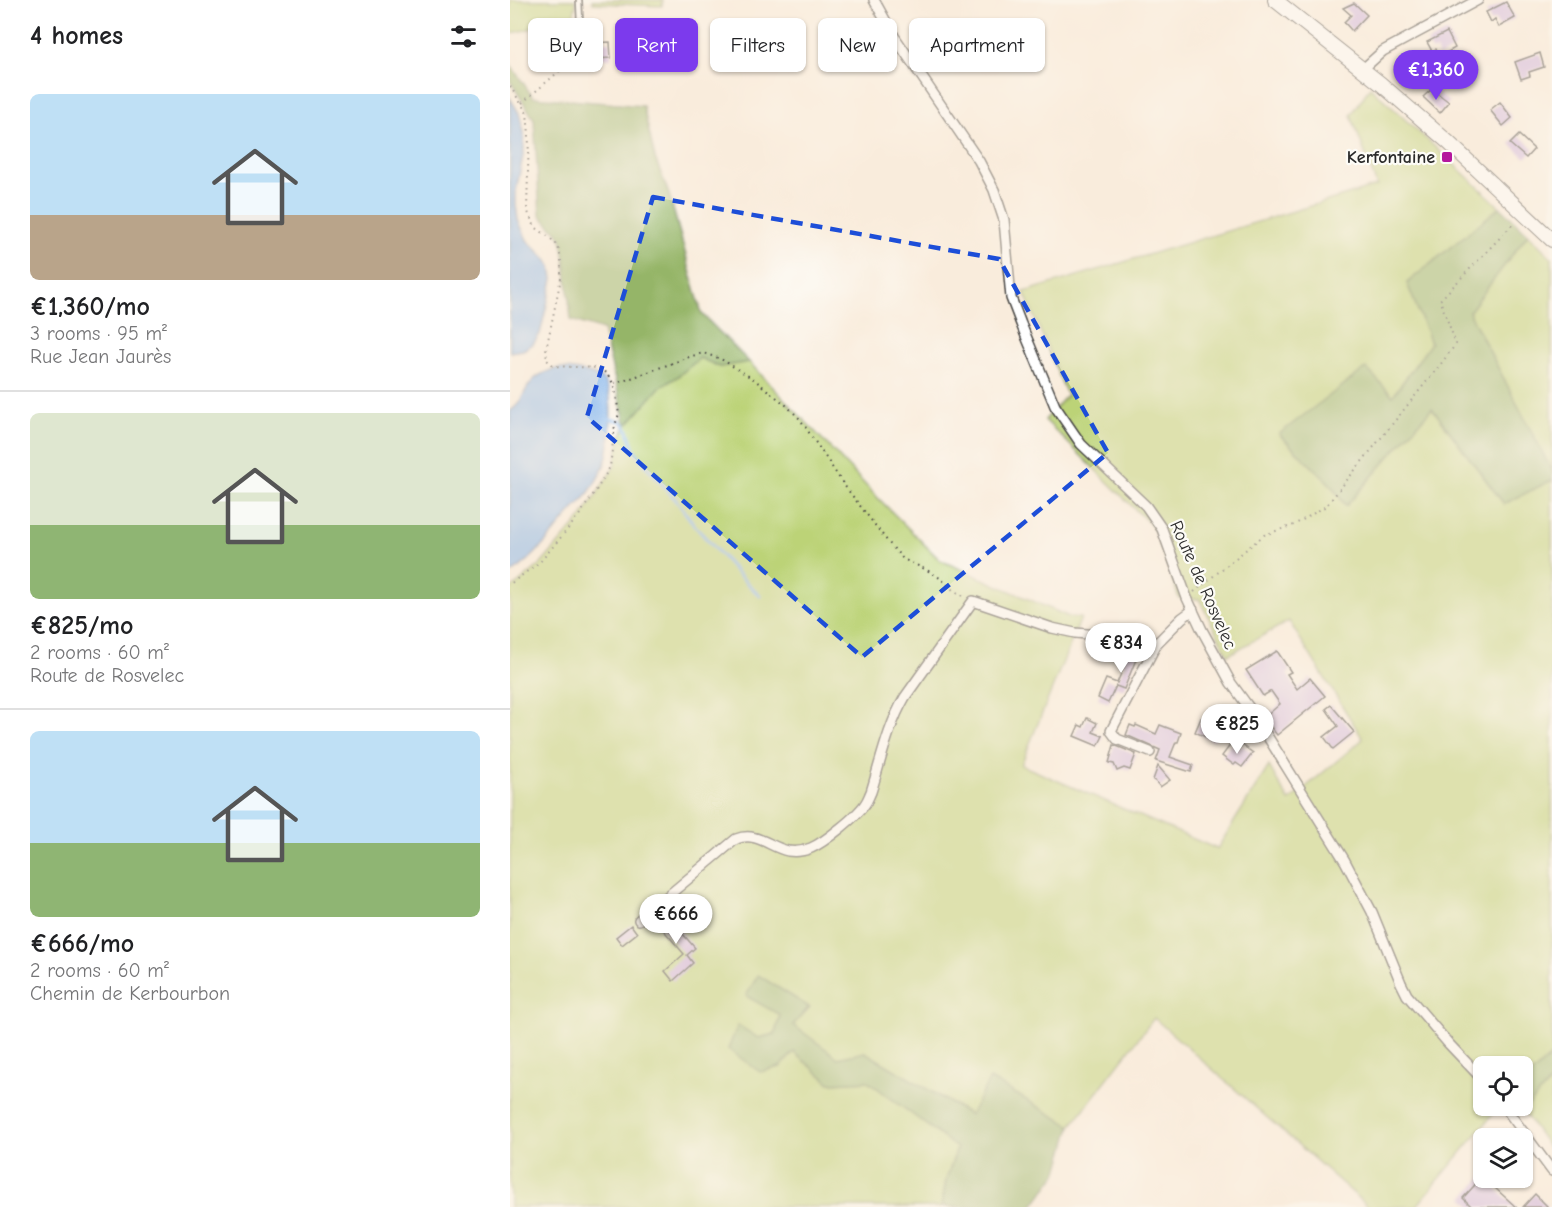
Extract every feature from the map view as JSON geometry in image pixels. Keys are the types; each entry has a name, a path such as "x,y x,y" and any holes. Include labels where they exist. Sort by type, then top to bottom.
{"main road":[{"path":"1275,0 1363,69 1448,142 1552,240"}],"street":[{"name":"Route de Rosvelec","path":"874,0 894,36 979,161 994,190 1004,220 1011,298 1055,406 1081,444 1146,506 1162,529 1192,610 1231,683 1258,720 1346,861 1372,912 1407,995 1473,1069"},
{"path":"1363,69 1383,51 1478,0"},
{"path":"639,920 736,839 753,836 782,849 803,851 817,845 861,810 871,792 898,709 973,601 1052,628 1075,633 1157,642"},
{"path":"1150,752 1117,739 1111,731 1157,642 1192,610"},
{"path":"1511,1116 1552,1172"}],"lane":[{"path":"579,0 580,18"}],"path":[{"path":"521,104 559,72"},
{"path":"510,86 527,113 530,134 527,210 535,227 558,246 561,259 561,278 546,350 547,360 554,366 598,368 606,373 615,389 619,414 615,424 610,467 597,489 578,517 540,562 510,584"},
{"path":"1187,598 1264,535 1294,525 1326,506 1456,344 1440,300 1523,213"},
{"path":"613,383 703,353 721,359 755,380 786,405 800,420 844,485 903,559 927,570 953,590 973,601"}],"highlighted area":[{"path":"653,197 999,259 1108,453 862,657 587,417"}],"green space":[{"path":"510,0 575,0 573,17 528,18 528,29 510,34"},
{"path":"592,0 663,0 662,6 593,3"},
{"path":"510,64 533,97 643,106 655,158 669,194 702,314 749,362 720,367 700,358 659,388 626,426 603,330 571,320 561,237 540,215 534,119 510,81"},
{"path":"1370,87 1500,207 1407,283 1431,343 1392,397 1279,434 1330,484 1346,506 1432,408 1504,504 1552,480 1552,1055 1533,1073 1533,1056 1473,1056 1473,1116 1492,1116 1482,1128 1473,1128 1473,1138 1416,1207 1369,1207 1154,1018 1071,1126 990,1079 971,1115 865,1052 838,1058 793,1025 809,1008 780,1015 775,1034 758,1038 780,1067 794,1052 830,1083 868,1081 957,1148 946,1180 941,1207 510,1207 510,590 541,564 582,517 614,467 626,426 659,388 700,358 720,367 749,362 940,560 1069,617 1081,618 1021,765 1217,849 1269,766 1289,801 1363,739 1289,621 1228,655 1199,599 1179,598 1153,527 1045,420 1067,395 1024,292 1377,186 1351,115"},
{"path":"1500,207 1528,234 1469,312 1552,471 1552,480 1504,504 1432,408 1346,506 1330,484 1279,434 1366,368 1393,396 1431,343 1407,283"},
{"path":"1528,234 1552,258 1552,471 1469,312"},
{"path":"758,975 809,1007 793,1025 838,1058 865,1052 970,1115 990,1079 1071,1126 1058,1172 1032,1207 947,1207 942,1205 946,1180 957,1148 868,1081 830,1083 794,1052 780,1067 760,1072 728,1049 738,1025 758,1038 775,1034 780,1015 746,996"},
{"path":"1552,1055 1552,1080 1533,1100 1533,1073"},
{"path":"1552,1080 1552,1152 1527,1116 1533,1116 1533,1100"}],"water":[{"path":"510,98 519,113 524,132 524,151 516,191 518,220 527,240 551,266 553,279 540,334 533,344 523,350 510,352"},
{"path":"559,368 593,375 603,380 607,387 611,422 606,458 600,474 585,498 540,548 510,574 510,411 522,399 527,388 536,378"}],"building":[{"path":"1506,2 1515,18 1499,27 1495,19 1491,22 1486,12"},
{"path":"1354,3 1367,15 1352,31 1344,22 1351,15 1343,8"},
{"path":"1447,32 1455,48 1439,57 1436,49 1432,51 1427,42"},
{"path":"603,42 610,42 611,58 603,58"},
{"path":"1540,53 1544,67 1529,72 1530,76 1521,79 1515,62"},
{"path":"1432,89 1449,102 1440,113 1423,97"},
{"path":"1500,102 1512,118 1503,126 1490,110"},
{"path":"1519,135 1534,149 1526,158 1510,144"},
{"path":"1129,645 1141,647 1124,689 1116,686 1108,703 1098,698 1106,679 1117,683 1125,664 1122,663"},
{"path":"1277,651 1291,672 1287,674 1297,689 1310,678 1325,696 1277,735 1264,718 1280,704 1271,691 1263,696 1246,670"},
{"path":"1331,705 1354,732 1333,749 1324,737 1338,726 1326,709"},
{"path":"1087,718 1097,723 1093,732 1103,736 1098,746 1074,736 1079,725 1083,727"},
{"path":"1201,718 1221,728 1214,741 1195,732"},
{"path":"1130,725 1135,727 1136,725 1156,734 1160,725 1181,733 1170,757 1193,765 1191,772 1156,761 1160,750 1126,735"},
{"path":"1231,744 1238,749 1242,745 1253,753 1242,767 1236,763 1234,765 1222,756"},
{"path":"1114,745 1136,754 1130,770 1124,768 1117,771 1114,764 1109,763"},
{"path":"1158,766 1170,780 1160,787 1153,780"},
{"path":"662,910 695,948 687,955 693,963 673,981 665,971 684,954 653,918"},
{"path":"631,925 637,933 622,945 616,937"},
{"path":"1473,1187 1495,1188 1516,1207 1472,1207 1463,1198"},
{"path":"1535,1194 1548,1207 1523,1207"}],"waterway":[{"path":"610,419 621,421 625,425 633,447 642,461 696,527 760,596"}],"place":[{"name":"Kerfontaine","path":"1447,157"}]}
